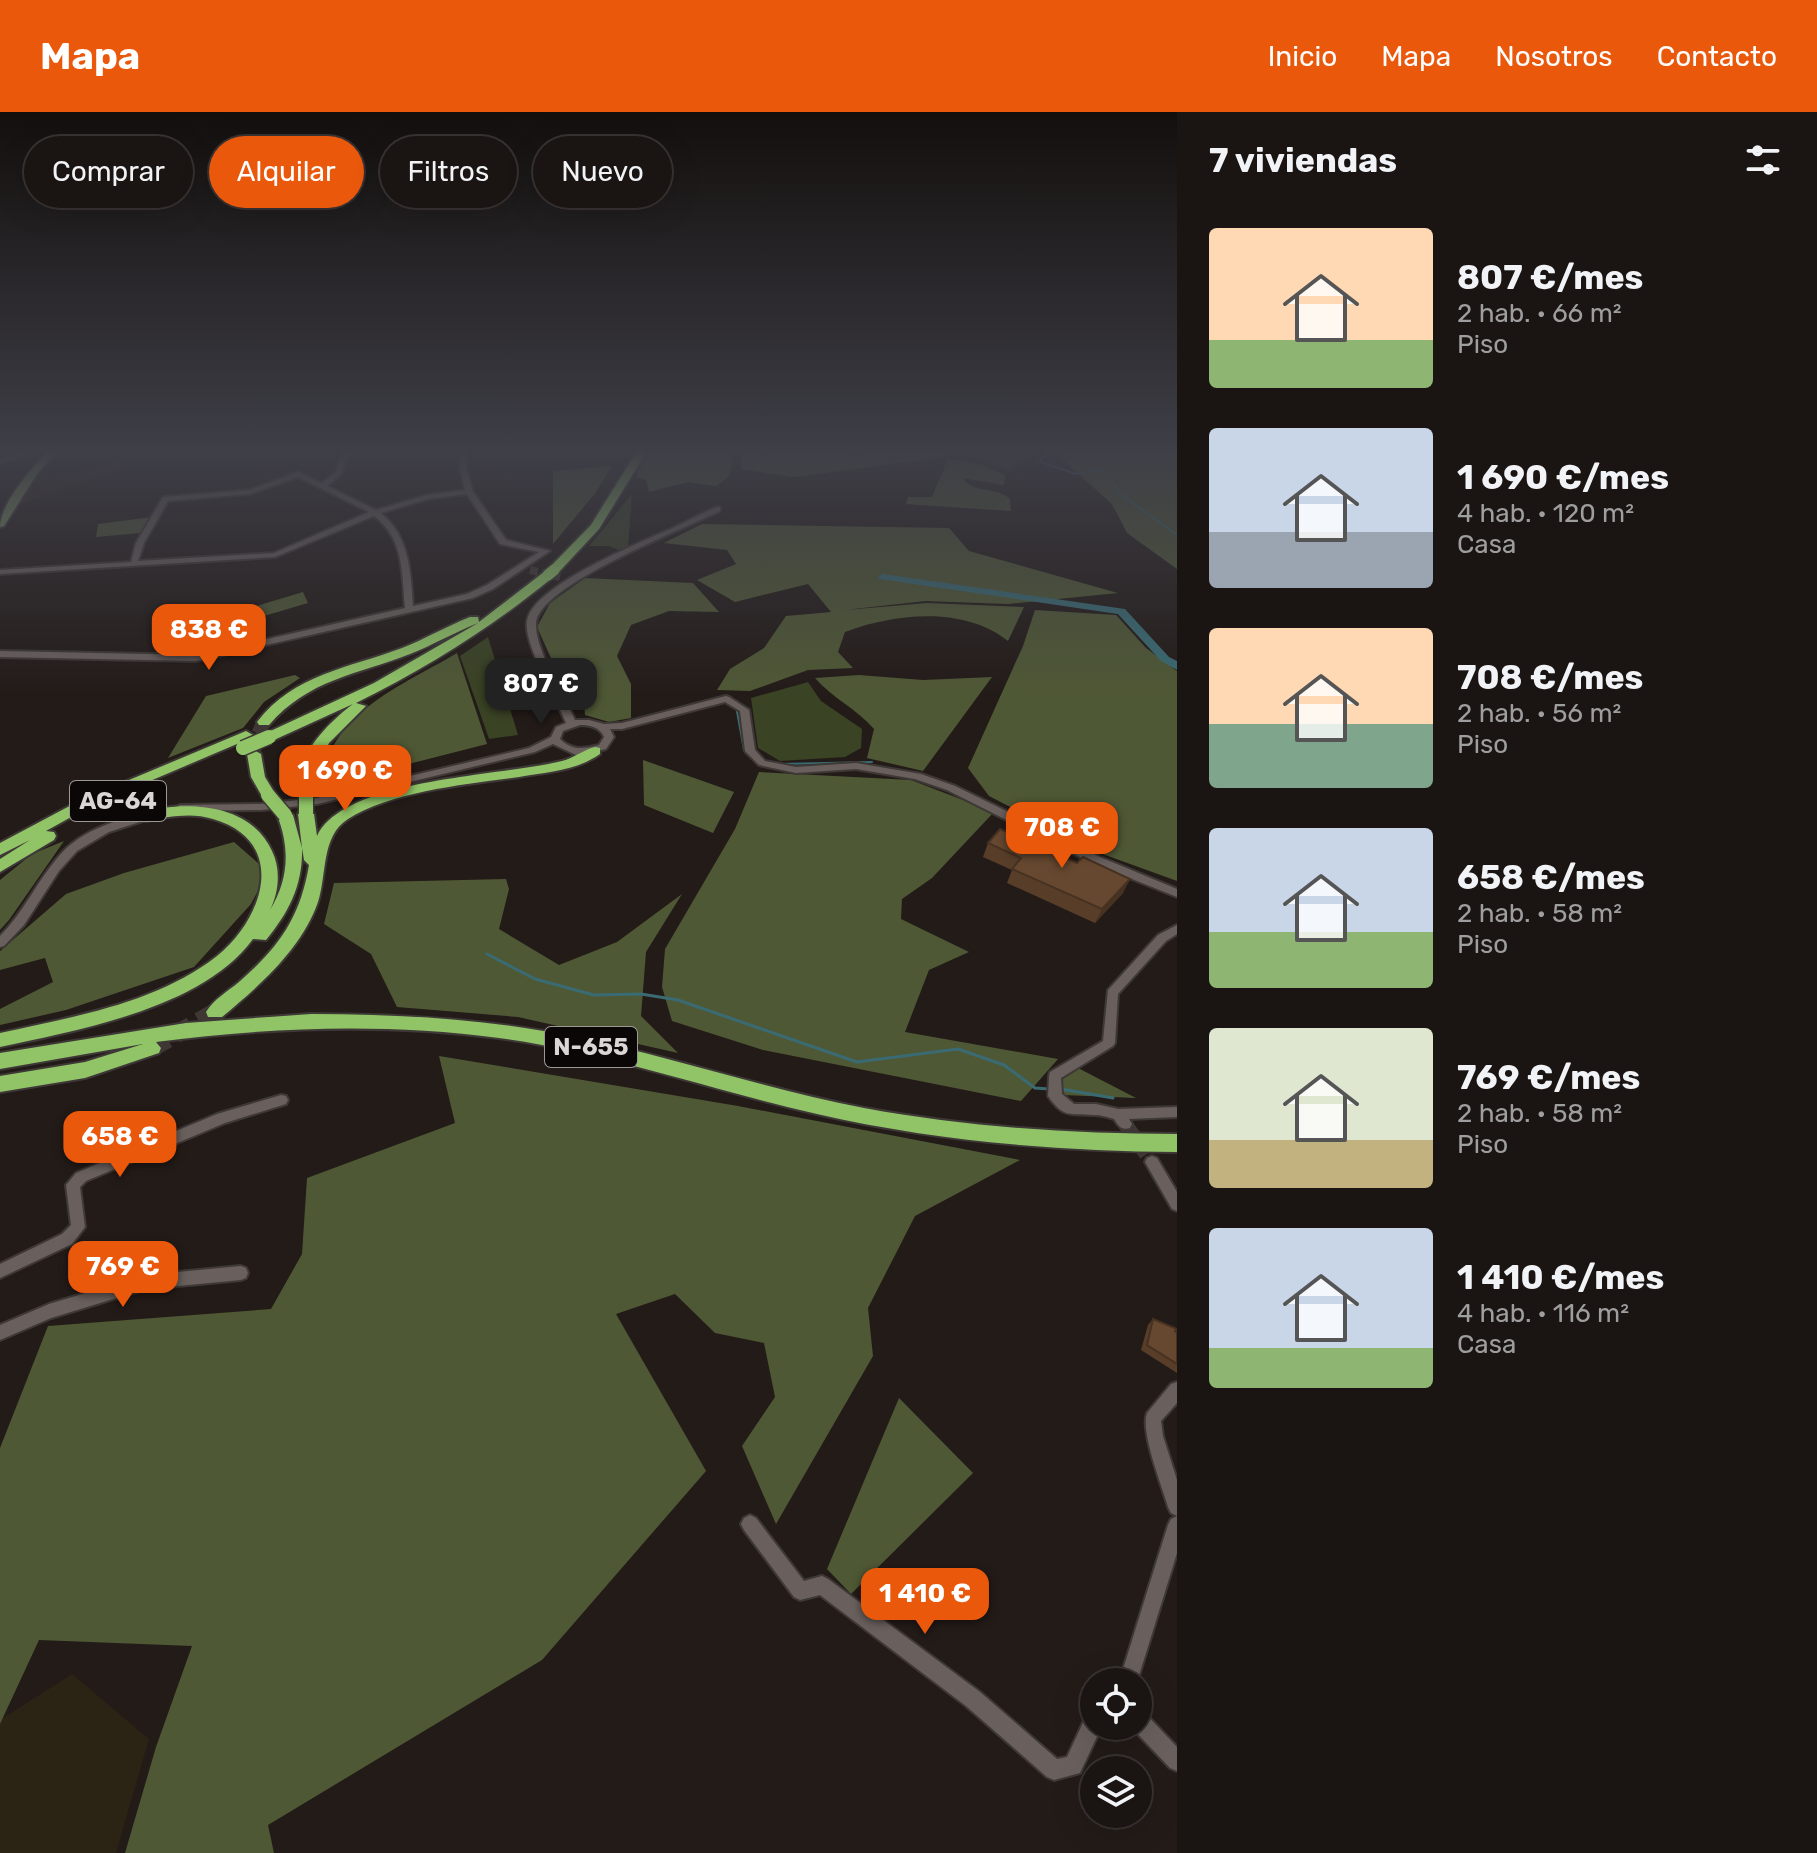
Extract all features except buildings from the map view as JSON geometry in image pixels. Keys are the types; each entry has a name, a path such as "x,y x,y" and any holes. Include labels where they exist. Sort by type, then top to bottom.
{"highway":[{"name":"AG-64","path":"0,867 77,819 248,746 268,728 398,666 545,572 576,532"},
{"name":"AG-64","path":"268,728 369,692 465,639 589,532"},
{"path":"268,728 277,703 314,681 402,653 474,620"},
{"path":"312,891 306,788 315,754 338,721 435,656"},
{"name":"AG-64","path":"0,850 84,804 248,746"},
{"path":"0,1040 126,1010 184,990 229,965 248,949 275,917 296,870 295,837 285,815 258,777 248,746"},
{"path":"215,1012 255,980 281,950 309,904 324,834 342,815 428,790 570,764 595,751"},
{"path":"30,1033 127,1005 183,984 225,959 249,934 264,911 272,878 265,851 256,838 236,822 207,812 146,816"},
{"name":"N-655","path":"0,1061 128,1036 209,1026 296,1020 414,1022 575,1044 815,1105 948,1130 1069,1142 1177,1143"},
{"path":"0,1084 85,1070 152,1048"}],"street":[{"path":"134,563 146,532"},
{"path":"0,572 275,555 331,532"},
{"path":"391,532 407,560 409,608"},
{"path":"496,532 503,542 546,551 545,572 531,619 553,687 571,723"},
{"path":"0,654 196,658 470,596 650,544 672,532"},
{"path":"532,750 555,739 559,729 571,723 588,722 606,732 714,700 733,701 744,710 750,751 754,758 771,768 856,766 917,776 951,788 1096,860 1177,893"},
{"path":"0,943 33,907 66,855 110,827 146,816 200,806 261,807 317,801 532,750 595,751 603,747 606,732"},
{"path":"555,739 563,749"},
{"path":"1177,929 1162,938 1112,993 1109,1043 1055,1076 1055,1096 1071,1110 1096,1109 1122,1119 1177,1112"},
{"path":"0,1271 67,1239 78,1227 73,1185 81,1177 222,1118 281,1100"},
{"path":"1152,1162 1177,1205"},
{"path":"0,1333 49,1311 146,1282 241,1273"},
{"path":"1177,1390 1153,1419 1155,1436 1177,1507"},
{"path":"750,1524 800,1591 822,1585 973,1699 1054,1770 1073,1766 1085,1740"},
{"path":"1132,1668 1177,1525"},
{"path":"1152,1735 1177,1761"}],"shaded area":[{"path":"72,1674 149,1739 116,1853 0,1853 0,1720"}],"green space":[{"path":"97,532 142,532 141,533 96,537"},
{"path":"553,532 563,532 553,544"},
{"path":"600,532 629,532 628,548 621,551 609,546 589,546"},
{"path":"686,532 953,532 969,551 1118,593 1008,604 925,601 845,610 927,603 1024,607 1008,641 971,622 950,618 929,616 885,620 845,632 838,652 853,668 808,670 750,691 717,690 730,669 764,648 786,616 831,612 808,584 735,602 697,580 736,564 727,550 664,543"},
{"path":"1177,532 1177,569 1127,533"},
{"path":"585,578 693,583 719,612 669,611 631,625 617,656 631,684 631,718 609,722 585,715 581,669 555,667 537,627 550,603"},
{"path":"303,592 308,603 200,635 197,624"},
{"path":"1035,610 1116,615 1146,648 1177,671 1177,881 1097,852 989,796 968,768 1023,646"},
{"path":"488,637 518,735 489,739 460,656"},
{"path":"457,653 487,744 393,768 323,779 329,755 340,735 355,718 394,689"},
{"path":"295,675 300,678 264,702 243,728 168,758 206,696"},
{"path":"859,675 923,680 992,677 923,771 867,758 874,729 815,678"},
{"path":"808,682 821,701 862,729 861,748 845,757 780,761 758,748 751,698"},
{"path":"643,760 734,792 713,833 644,805"},
{"path":"759,772 911,780 994,812 932,878 902,899 901,919 969,952 929,970 905,1032 1058,1059 1021,1101 763,1050 672,1021 662,987 665,949 735,829"},
{"path":"64,841 0,930 0,880 32,854"},
{"path":"234,842 259,864 262,883 251,904 194,967 66,1010 0,1025 0,1009 53,982 45,958 0,970 0,951 66,894 124,873"},
{"path":"506,879 509,889 499,929 559,965 617,942 682,894 646,952 641,1016 678,1053 518,1017 397,1007 371,954 324,924 334,883"},
{"path":"439,1056 738,1106 1020,1160 915,1216 868,1308 873,1356 776,1524 742,1446 775,1397 764,1343 715,1333 675,1294 616,1314 706,1471 542,1660 268,1825 274,1853 125,1853 156,1747 192,1646 39,1640 0,1724 0,1448 48,1326 271,1309 302,1254 307,1178 455,1123"},
{"path":"1078,1068 1136,1098 1063,1095 1059,1081"},
{"path":"899,1398 973,1473 851,1594 827,1569"}],"waterway":[{"path":"1173,532 1177,535"},
{"path":"883,577 1121,611 1165,659 1177,666"},
{"path":"736,706 744,750 757,764 772,763"},
{"path":"779,764 872,762"},
{"path":"487,954 535,979 594,995 641,994 678,1000 857,1062 958,1049 1004,1065 1035,1088 1049,1089"},
{"path":"1061,1089 1113,1098"}],"tunnel":[{"path":"530,570 560,577"},
{"path":"254,754 256,738 264,722"},
{"path":"152,1048 215,1012"},
{"path":"1125,1124 1152,1162"}]}
